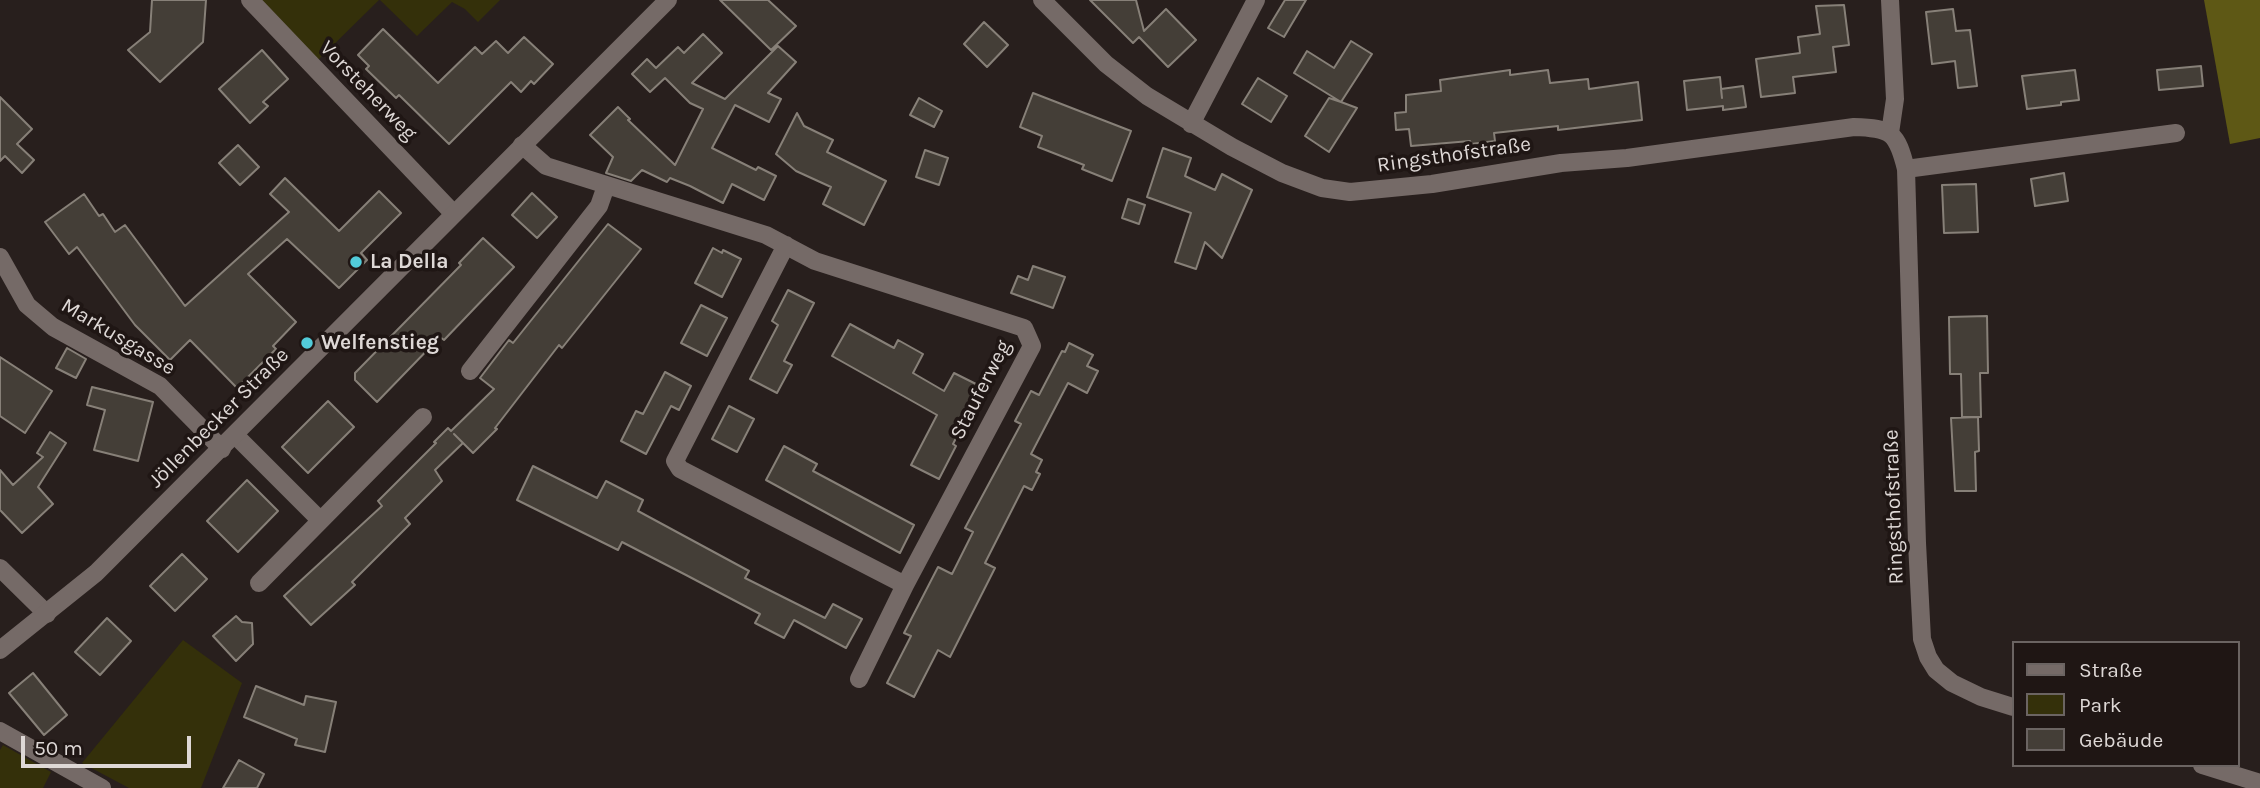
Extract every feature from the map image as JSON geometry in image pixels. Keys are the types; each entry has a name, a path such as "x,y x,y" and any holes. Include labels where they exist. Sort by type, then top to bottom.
{"street":[{"name":"Vorsteherweg","path":"250,0 453,213"},
{"name":"Jöllenbecker Straße","path":"0,650 96,573 668,0"},
{"name":"Ringsthofstraße","path":"1042,0 1106,64 1147,96 1191,124 1282,173 1322,188 1350,191 1432,184 1561,163 1640,156 1854,127 1878,128 1890,133 1900,146 1906,169 1922,639 1928,657 1937,670 1952,683 1981,697 2011,705"},
{"path":"1191,124 1256,0"},
{"path":"1890,0 1895,99 1890,133"},
{"path":"1906,169 2176,133"},
{"name":"Stauferweg","path":"522,145 546,166 766,235 815,261 1024,328 1032,346 905,585 859,679"},
{"path":"470,371 599,206 606,186"},
{"path":"786,245 675,461 680,469 905,585"},
{"name":"Markusgasse","path":"0,257 27,304 35,312 53,327 160,386 222,449"},
{"path":"260,583 424,417"},
{"path":"235,435 320,520"},
{"path":"0,568 47,614"},
{"path":"0,730 102,788"},
{"path":"2208,767 2260,783"}],"green space":[{"path":"262,0 379,0 316,62"},
{"path":"380,0 500,0 478,22 465,9 452,2 417,36"},
{"path":"183,640 242,683 201,788 129,788 82,763"},
{"path":"3,745 51,772 43,788 0,788 0,750"}],"shaded area":[{"path":"2204,0 2260,0 2260,138 2230,144"}],"building":[{"path":"152,0 206,0 203,42 160,82 128,50 150,32"},
{"path":"720,0 768,0 796,26 771,50"},
{"path":"1090,0 1136,0 1144,31 1166,9 1196,40 1168,67 1139,37 1133,43"},
{"path":"1285,0 1306,0 1284,37 1268,28"},
{"path":"1844,5 1849,45 1833,47 1836,72 1793,77 1795,93 1761,97 1756,59 1800,53 1798,37 1820,34 1816,6"},
{"path":"1953,9 1956,31 1970,30 1977,86 1958,88 1955,61 1932,64 1926,12"},
{"path":"984,22 1008,45 987,67 964,44"},
{"path":"383,29 438,83 475,47 482,54 496,41 508,53 524,37 553,64 534,84 531,81 521,92 511,82 449,144 399,95 396,98 366,69 369,66 358,55"},
{"path":"703,34 722,53 692,83 725,99 778,46 796,62 768,93 781,99 769,122 735,105 712,148 756,170 758,167 776,176 764,200 732,184 723,203 690,186 670,178 667,182 642,170 631,181 606,173 613,157 590,135 618,107 675,165 703,109 690,103 665,78 650,92 632,74 647,59 656,68 678,47 684,53"},
{"path":"1351,41 1372,54 1341,102 1294,73 1307,51 1334,68"},
{"path":"262,50 288,79 263,102 268,106 250,123 219,89"},
{"path":"2201,66 2203,86 2159,90 2157,70"},
{"path":"1510,70 1510,75 1548,70 1550,83 1588,79 1589,89 1638,82 1642,120 1558,130 1558,126 1494,133 1495,141 1471,144 1470,141 1411,146 1409,129 1396,130 1395,113 1406,112 1406,95 1441,91 1440,80"},
{"path":"2075,70 2079,100 2027,109 2022,76"},
{"path":"1720,77 1721,89 1743,86 1746,107 1723,110 1723,106 1687,110 1684,81"},
{"path":"1258,78 1287,96 1271,122 1242,104"},
{"path":"1033,93 1131,131 1112,181 1082,169 1084,165 1038,147 1042,136 1020,127"},
{"path":"0,97 32,129 17,144 34,160 22,173 5,156 0,161"},
{"path":"919,98 942,111 934,127 910,115"},
{"path":"1329,98 1357,108 1329,152 1305,136"},
{"path":"797,113 804,126 833,140 827,152 886,181 864,225 823,204 831,187 796,171 776,154"},
{"path":"238,145 259,167 240,185 219,163"},
{"path":"1163,148 1191,158 1185,176 1215,190 1222,174 1252,190 1222,258 1205,242 1196,269 1175,262 1191,213 1147,197"},
{"path":"925,150 948,158 939,185 916,177"},
{"path":"2064,173 2068,201 2035,206 2031,179"},
{"path":"285,178 339,231 379,191 401,213 361,253 367,260 339,288 287,239 248,274 296,322 273,346 276,349 237,388 190,340 170,360 135,325 77,247 69,254 45,222 84,194 99,216 103,214 115,232 125,225 185,306 289,212 270,194"},
{"path":"1976,184 1978,232 1944,233 1942,185"},
{"path":"532,193 557,217 537,238 512,215"},
{"path":"1128,199 1145,205 1139,224 1122,218"},
{"path":"608,224 641,249 562,348 559,345 495,428 497,429 473,453 463,443 435,470 442,481 405,518 410,524 352,582 355,585 311,625 284,596 382,506 378,501 436,443 434,442 448,428 451,431 494,389 480,378 509,340 513,343"},
{"path":"483,238 514,267 444,340 440,337 377,402 355,380 355,373 461,265 459,263"},
{"path":"713,248 741,259 722,297 695,283"},
{"path":"1033,266 1065,277 1053,308 1011,293 1018,276 1028,280"},
{"path":"788,290 814,303 784,361 792,365 777,393 750,379 778,325 772,321"},
{"path":"701,305 727,318 707,356 681,343"},
{"path":"1987,316 1988,373 1980,373 1981,417 1962,417 1961,374 1950,374 1949,317"},
{"path":"850,324 894,348 898,340 923,354 913,373 944,391 954,373 982,387 953,444 956,446 939,479 911,465 937,415 832,356"},
{"path":"1069,343 1093,355 1087,366 1098,371 1087,393 1068,383 1031,454 1042,460 1036,472 1040,474 1032,490 1024,486 985,563 995,568 950,657 938,650 914,697 887,683 911,636 904,633 938,567 952,574 973,532 965,528 1021,424 1015,421 1031,391 1039,395"},
{"path":"67,348 86,359 76,378 56,368"},
{"path":"0,357 52,391 25,433 0,416"},
{"path":"665,372 691,386 679,410 671,406 646,454 621,441 636,411 643,414"},
{"path":"92,387 153,402 138,461 94,450 105,410 87,405"},
{"path":"328,401 354,427 308,473 282,447"},
{"path":"729,406 754,419 737,452 712,439"},
{"path":"1978,417 1976,491 1955,491 1951,418"},
{"path":"50,432 66,443 38,487 53,504 22,533 0,510 0,470 13,485 43,457 37,453"},
{"path":"784,446 817,464 813,471 914,525 900,553 766,480"},
{"path":"533,466 597,498 606,481 643,500 638,511 749,571 745,578 825,618 833,604 862,619 846,648 794,620 784,638 755,623 760,614 686,575 622,542 618,550 517,500"},
{"path":"247,480 278,511 238,552 207,521"},
{"path":"182,554 207,579 175,611 150,586"},
{"path":"236,616 242,622 252,623 253,644 236,661 213,636"},
{"path":"107,618 131,641 100,675 75,652"},
{"path":"33,673 67,715 44,735 9,693"},
{"path":"256,686 304,705 306,696 336,702 325,752 295,745 297,739 244,717"},
{"path":"239,760 264,774 257,788 223,788"}],"place":[{"name":"La Della","path":"356,262"},
{"name":"Welfenstieg","path":"307,343"}]}
